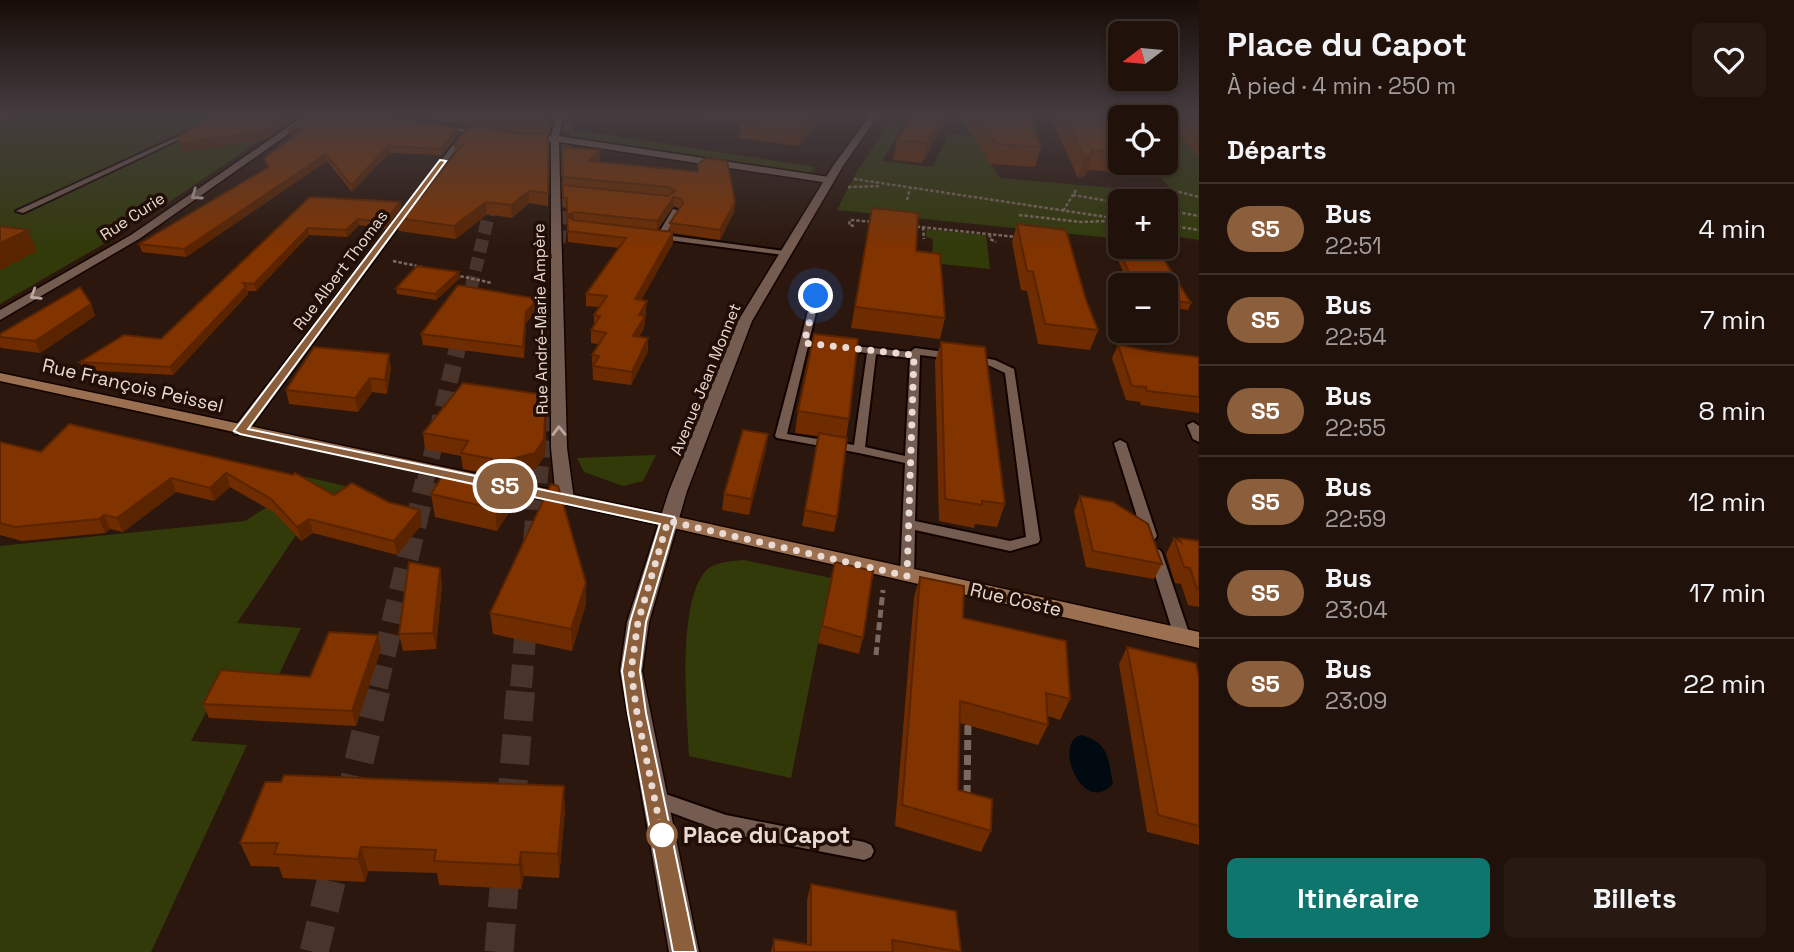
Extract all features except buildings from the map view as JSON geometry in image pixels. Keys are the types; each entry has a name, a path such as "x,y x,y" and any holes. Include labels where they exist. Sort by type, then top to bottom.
{"main road":[{"name":"Rue François Peissel","path":"0,377 240,431 668,521"},
{"name":"Rue Coste","path":"668,521 1190,638"}],"street":[{"name":"Rue Curie","path":"0,316 135,237 249,158"},
{"name":"Rue Albert Thomas","path":"240,431 445,158"},
{"name":"Rue André-Marie Ampère","path":"557,158 560,191 559,437 565,499"},
{"path":"682,158 834,183"},
{"name":"Avenue Jean Monnet","path":"684,952 631,671 638,622 668,521 745,321 784,253 849,158"}],"lane":[{"path":"20,211 134,158"},
{"path":"660,237 676,211"},
{"path":"647,235 784,253"},
{"path":"816,296 781,436 910,461"},
{"path":"804,343 914,355"},
{"path":"859,449 872,349"},
{"path":"907,576 908,524 910,461 915,351 991,362 1010,371 1033,540 1010,545 908,524"},
{"path":"1193,425 1199,439"},
{"path":"1120,443 1190,638"},
{"path":"653,798 726,824 864,852"}],"path":[{"path":"845,178 1108,217"},
{"path":"834,183 890,185"},
{"path":"907,201 910,188"},
{"path":"1063,211 1076,190"},
{"path":"1178,192 1199,197"},
{"path":"1073,195 1108,201"},
{"path":"1190,211 1191,214 1199,216"},
{"path":"1178,212 1199,216"},
{"path":"1019,215 1081,222 1108,221"},
{"path":"854,226 849,225 850,220 887,223"},
{"path":"899,225 1029,238"},
{"path":"923,227 923,239"},
{"path":"1178,227 1199,230"},
{"path":"990,234 990,239 996,242"},
{"path":"372,256 426,268"},
{"path":"452,274 492,283"},
{"path":"876,655 886,570"},
{"path":"967,795 969,717"}],"green space":[{"path":"0,158 233,158 153,213 120,231 121,234 0,304"},
{"path":"709,158 759,158 815,167 810,174"},
{"path":"865,158 884,158 882,161 933,167 937,158 988,158 1000,178 1128,189 1108,189 1108,238 837,210"},
{"path":"1178,158 1199,158 1199,240 1178,237 1178,189 1171,189 1158,175 1178,175"},
{"path":"926,229 986,235 990,269 932,263 933,239 926,237"},
{"path":"656,455 643,481 623,486 584,472 577,458"},
{"path":"297,475 377,493 357,496 296,535 237,623 301,628 275,683 223,680 191,741 247,745 151,952 0,952 0,546 245,521 297,488"},
{"path":"744,560 831,578 791,778 689,756 686,662 690,610 696,589 707,569 722,563"}],"shaded area":[{"path":"1081,735 1098,743 1106,753 1113,784 1102,792 1091,791 1082,785 1070,763 1073,741"}],"tunnel":[{"path":"562,207 566,158"},
{"path":"491,207 495,189"},
{"path":"462,326 491,205"},
{"path":"559,243 562,205"},
{"path":"552,326 553,311"},
{"path":"425,483 463,325"},
{"path":"539,483 552,325"},
{"path":"377,687 426,481"},
{"path":"534,543 539,481"},
{"path":"521,687 527,615"},
{"path":"349,804 377,685"},
{"path":"511,808 521,685"},
{"path":"314,952 337,857"},
{"path":"499,952 506,862"}],"bus line":[{"name":"S5","path":"443,161 240,431 668,521 638,622 631,671 684,952"}],"place":[{"name":"Place du Capot","path":"662,835"}],"route":[{"path":"662,835 631,671 638,622 668,521 907,576 914,355 804,343 816,296"}]}
